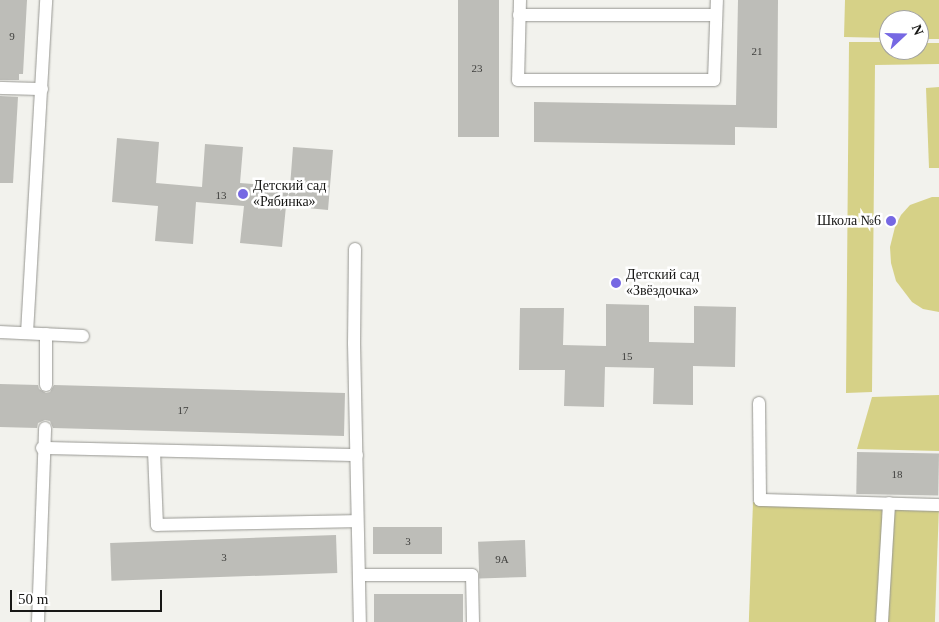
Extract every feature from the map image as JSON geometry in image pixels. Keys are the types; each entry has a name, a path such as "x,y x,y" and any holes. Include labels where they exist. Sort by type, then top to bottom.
{"lane":[{"path":"27,333 46,0"},
{"path":"520,0 518,80 714,80 716,0"},
{"path":"519,15 716,15"},
{"path":"0,88 42,89"},
{"path":"355,249 356,455 360,622"},
{"path":"0,332 83,336"},
{"path":"46,334 46,385"},
{"path":"759,403 760,500 939,505"},
{"path":"38,622 42,448 45,428"},
{"path":"42,448 356,455"},
{"path":"154,451 157,525 357,521"},
{"path":"882,622 890,504"},
{"path":"358,574 472,575 473,622"}],"shaded area":[{"path":"845,0 939,0 939,39 929,39 929,10 879,10 879,38 844,37"},
{"path":"849,42 879,42 879,60 929,60 929,43 939,43 939,64 875,65 872,392 846,393"},
{"path":"939,87 939,168 929,168 926,88"},
{"path":"932,197 939,197 939,312 923,309 912,302 896,281 891,263 890,247 895,227 901,215 910,205"},
{"path":"939,395 939,451 857,449 872,397"},
{"path":"753,502 939,508 935,622 749,622"}],"building":[{"path":"0,0 27,0 23,74 19,74 19,80 0,80"},
{"path":"458,0 499,0 499,137 458,137"},
{"path":"738,0 778,0 777,128 735,127 735,145 534,142 534,102 736,105"},
{"path":"0,96 18,97 13,183 0,183"},
{"path":"117,138 159,142 156,183 202,187 205,144 243,147 240,183 290,187 293,147 333,150 328,210 286,206 282,247 240,243 244,206 196,202 193,244 155,241 158,206 112,202"},
{"path":"606,304 649,305 649,342 694,343 694,306 736,307 735,367 693,366 693,405 653,404 654,368 605,367 604,407 564,406 565,370 519,370 520,308 564,308 563,345 606,346"},
{"path":"0,384 38,385 39,389 46,393 50,392 54,385 345,393 344,436 53,428 50,421 45,420 38,423 37,428 0,427"},
{"path":"857,452 939,453 938,495 856,494"},
{"path":"373,527 442,527 442,554 373,554"},
{"path":"336,535 337,573 111,581 110,543"},
{"path":"525,540 526,577 479,579 478,542"},
{"path":"374,594 463,594 463,622 374,622"}],"place":[{"name":"Детский сад «Рябинка»","path":"243,194"},
{"name":"Школа №6","path":"891,221"},
{"name":"Детский сад «Звёздочка»","path":"616,283"}]}
